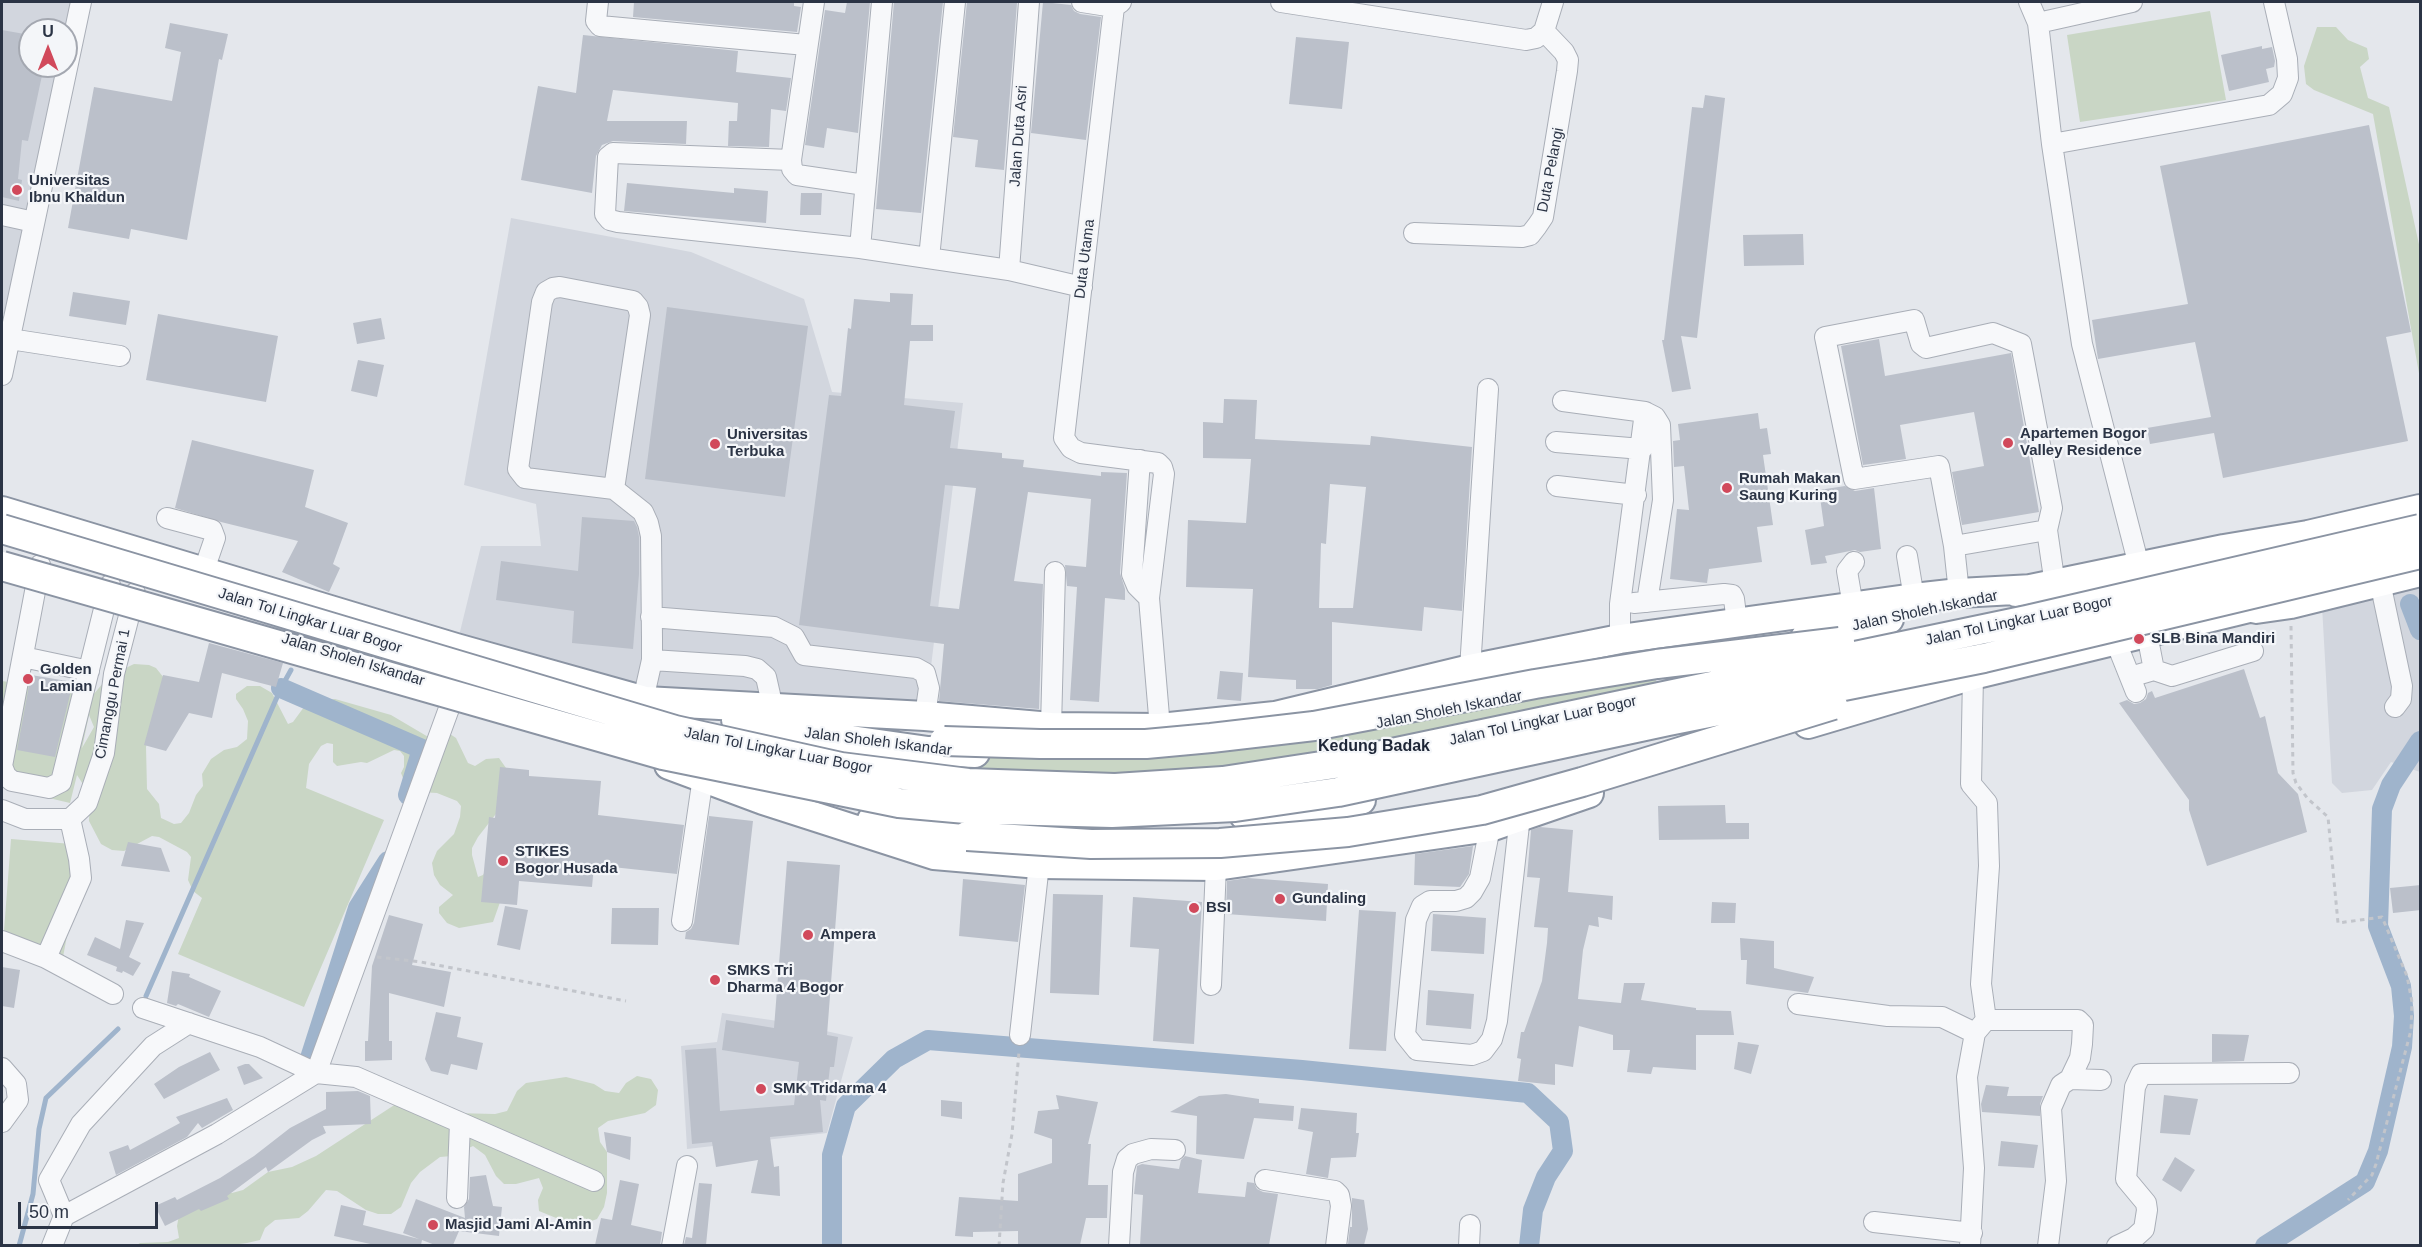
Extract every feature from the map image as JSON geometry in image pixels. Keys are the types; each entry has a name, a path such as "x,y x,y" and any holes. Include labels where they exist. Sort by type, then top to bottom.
{"highway":[{"path":"2224,549 2325,515 2421,491"},
{"path":"2224,549 2308,535 2421,509"},
{"name":"Jalan Sholeh Iskandar","path":"2,510 456,648 644,701 823,736 928,752 1042,756 1154,754 1311,737 1442,713 1802,639 1852,626 2224,549"},
{"name":"Jalan Tol Lingkar Luar Bogor","path":"2,529 675,730 841,767 969,783 1115,788 1223,781 1354,761 2027,620 2421,529"},
{"name":"Jalan Sholeh Iskandar","path":"2,552 455,692 703,777 763,800 934,855 1039,864 1216,866 1490,827 1662,769 1914,692 1978,667 2116,642 2236,612"},
{"name":"Jalan Tol Lingkar Luar Bogor","path":"2,566 663,755 899,803 966,809 1112,813 1246,806 1338,792 1668,721 1978,667 2421,555"},
{"path":"2236,612 2421,561"},
{"path":"2236,612 2291,603 2421,572"},
{"name":"Jalan Sholeh Iskandar","path":"644,701 925,716 1050,727 1160,728 1275,716 1470,669 1620,639 1914,598 2044,587"},
{"path":"823,736 1040,744 1146,744 1234,736 1314,726 1535,684 1657,664 2027,620"},
{"path":"1802,639 1814,699"},
{"path":"777,791 873,820 967,836 1091,844 1220,843 1348,832 1482,810 1978,667"},
{"name":"Jalan Sholeh Iskandar","path":"703,777 943,820 1297,814 1814,699 1914,692"}],"street":[{"path":"2,375 81,2"},
{"path":"598,2 596,21 600,26 806,45"},
{"path":"814,2 790,160 792,169 797,174 865,185"},
{"path":"860,248 882,2"},
{"path":"930,258 955,2"},
{"name":"Jalan Duta Asri","path":"1009,270 1029,2"},
{"path":"1082,2 1118,4"},
{"path":"1281,2 1526,40 1536,38 1544,31 1553,2"},
{"path":"2029,2 2038,23 2052,144 2082,344 2139,566"},
{"path":"2038,23 2132,2"},
{"path":"2052,144 2269,105 2283,94 2288,78 2287,59 2274,2"},
{"name":"Duta Utama","path":"1118,4 1064,438 1071,448 1081,453 1158,463 1164,474 1149,598 1160,728"},
{"name":"Duta Pelangi","path":"1414,233 1522,237 1530,235 1538,226 1543,217 1568,71 1568,60 1564,52 1544,31"},
{"path":"790,160 613,153 608,157 605,214 610,220 618,222 860,248 1009,270 1082,288"},
{"path":"2,215 34,222"},
{"path":"614,489 640,315 638,307 633,301 553,288 546,292 542,302 518,470 525,478 614,489 643,512 651,536 652,660 644,701"},
{"path":"1959,593 1954,546 1939,466 1854,479 1825,337 1914,320 1921,344 1926,348 1993,333 2021,344 2052,508 2047,530 2044,587"},
{"path":"10,339 120,356"},
{"path":"1470,669 1488,389"},
{"path":"1563,401 1646,412 1655,417 1660,425 1663,500 1647,602"},
{"path":"1620,639 1620,604 1646,412"},
{"path":"1556,442 1642,449"},
{"path":"1557,486 1636,495"},
{"path":"167,518 212,530 215,538 204,570"},
{"path":"1954,546 2047,530"},
{"path":"1907,556 1914,598"},
{"path":"1852,606 1847,571 1854,562"},
{"path":"41,564 2,766 6,776 12,781 50,788 61,782 89,671 123,588"},
{"path":"1050,727 1055,572"},
{"path":"2380,582 2402,686 2401,699 2395,707"},
{"name":"Cimanggu Permai 1","path":"70,819 87,803 104,753 123,588"},
{"path":"1620,604 1724,594 1734,599 1737,623"},
{"path":"651,617 774,627 794,637 804,655 916,668 925,673 929,688 925,716"},
{"path":"2147,634 2154,670"},
{"path":"2116,642 2133,685 2154,670"},
{"path":"2154,670 2172,676 2253,651"},
{"path":"23,657 89,671"},
{"path":"652,660 745,666 757,669 766,676 773,708"},
{"path":"1874,1222 1971,1239 1974,1168 1967,1077 1981,1027 1981,984 1989,855 1987,803 1971,784 1978,667"},
{"path":"52,1245 64,1216 217,1134 316,1073 455,692"},
{"path":"682,921 703,777"},
{"path":"2,810 25,819"},
{"path":"1490,827 1480,878 1472,892 1466,898 1456,901 1430,901 1422,906 1416,920 1405,1035 1413,1048 1417,1050 1472,1055 1483,1051 1492,1039 1497,1021 1520,816"},
{"path":"2,827 25,819 70,819 80,860 81,878 46,958"},
{"path":"1020,1043 1039,864"},
{"path":"1210,985 1216,866"},
{"path":"2,941 46,958 113,993"},
{"path":"1798,1004 1888,1016 1942,1017 1981,1027 2078,1020 2083,1025 2082,1044 2080,1058 2070,1079"},
{"path":"143,1008 260,1047 316,1073 356,1077 594,1181"},
{"path":"64,1216 50,1180 81,1124 153,1046 189,1023"},
{"path":"2,1068 16,1084 18,1100 2,1122"},
{"path":"2117,1245 2134,1238 2144,1229 2147,1210 2146,1203 2127,1179 2133,1098 2138,1078 2145,1072 2166,1075 2289,1073"},
{"path":"2048,1245 2056,1181 2051,1108 2061,1084 2070,1079 2101,1080"},
{"path":"457,1198 460,1123"},
{"path":"1119,1245 1123,1172 1127,1159 1150,1149 1175,1150"},
{"path":"672,1245 687,1166"},
{"path":"1265,1180 1335,1191 1339,1195 1341,1206 1336,1245"},
{"path":"1469,1245 1470,1225"}],"path":[{"path":"2291,603 2293,772 2296,783 2308,799 2328,817 2338,923 2382,917 2407,976 2413,1013 2411,1030 2376,1164 2372,1175 2348,1200"},
{"path":"360,955 421,962 626,1001"},
{"path":"999,1245 1003,1183 1012,1134 1020,1043"}],"shaded area":[{"name":"Universitas Ibnu Khaldun","path":"2,2 73,2 69,18 18,18 18,78 56,78 6,315 2,314"},
{"name":"Universitas Terbuka","path":"511,218 691,252 804,299 832,392 963,403 925,716 645,701 456,648 481,546 541,546 536,504 464,485"},
{"path":"2420,581 2420,772 2391,762 2372,790 2342,793 2332,783 2322,606"},
{"name":"SMK Tridarma 4","path":"722,1013 785,1022 853,1037 827,1133 687,1149 681,1046 717,1042"}],"green space":[{"path":"2210,11 2226,100 2080,122 2067,35"},
{"path":"2317,27 2336,27 2348,40 2367,48 2369,59 2360,67 2368,98 2389,107 2420,249 2420,379 2373,114 2314,90 2306,84 2304,66"},
{"path":"134,664 156,668 164,678 146,747 147,789 159,804 161,818 174,824 181,823 189,813 196,795 203,786 202,774 211,759 224,750 237,747 247,739 248,721 236,699 236,694 247,686 260,686 272,693 288,724 293,722 304,707 314,701 335,699 391,715 430,738 450,734 456,738 468,763 475,766 486,759 499,758 506,768 499,810 472,848 478,877 483,875 489,865 504,891 493,922 459,928 447,923 439,913 439,907 453,895 440,885 434,875 432,863 437,851 454,834 461,806 457,801 437,793 419,792 405,783 401,773 404,767 404,756 400,751 394,750 367,763 337,766 333,762 333,744 327,743 321,746 309,764 306,788 384,820 304,1007 178,954 202,898 193,891 188,880 191,857 187,852 159,837 152,836 124,851 112,850 101,844 89,821 90,795 77,775 70,803 2,787 2,681 93,695 109,676","holes":["89,715 94,727 82,748"]},
{"path":"1653,670 1668,721 1043,812 880,745"},
{"path":"11,839 84,845 63,957 3,944"},
{"path":"637,1076 651,1079 658,1090 656,1105 645,1113 608,1121 598,1128 600,1142 607,1152 607,1193 604,1207 597,1219 583,1224 561,1220 539,1211 538,1200 543,1188 539,1178 516,1184 504,1184 496,1176 485,1155 473,1146 452,1156 440,1157 420,1172 411,1183 401,1207 391,1214 378,1214 366,1210 337,1191 326,1190 299,1218 275,1220 265,1228 260,1240 223,1246 135,1246 140,1243 168,1242 179,1238 177,1226 179,1215 204,1193 232,1193 243,1190 268,1172 292,1167 316,1156 402,1100 454,1113 495,1114 507,1111 517,1091 526,1083 566,1077 594,1084 605,1091 619,1093 626,1083"}],"building":[{"path":"634,2 794,2 794,6 801,7 797,32 633,17"},
{"path":"847,2 870,2 858,133 827,128 824,148 805,145 825,10 845,13"},
{"path":"894,2 943,2 921,213 876,209"},
{"path":"967,2 1017,3 1004,170 975,167 978,140 953,137"},
{"path":"1043,2 1071,5 1074,11 1080,14 1101,17 1086,140 1031,133"},
{"path":"170,23 228,34 222,60 219,59 187,240 131,229 129,239 68,228 94,87 172,101 181,52 165,48"},
{"path":"2,30 18,33 18,78 41,78 28,141 22,140 18,179 22,180 19,201 2,197"},
{"path":"583,35 738,51 736,72 791,78 786,111 771,109 769,147 728,146 729,121 737,121 738,103 613,90 607,121 687,121 686,144 613,141 602,145 596,156 592,193 521,180 538,86 576,93"},
{"path":"1296,37 1349,42 1342,109 1289,104"},
{"path":"2262,46 2262,49 2272,47 2275,61 2274,67 2266,69 2269,82 2229,91 2221,55"},
{"path":"1705,95 1725,98 1697,338 1681,336 1691,389 1672,392 1662,340 1664,340 1692,107 1703,108"},
{"path":"2369,125 2411,332 2386,337 2408,441 2223,478 2214,433 2150,444 2147,428 2211,417 2195,342 2098,359 2092,320 2188,304 2160,166"},
{"path":"627,183 734,193 734,188 768,191 766,223 624,211"},
{"path":"801,193 822,193 821,215 800,215"},
{"path":"1803,234 1804,265 1744,266 1743,235"},
{"path":"73,292 130,301 126,325 69,316"},
{"path":"890,293 913,294 911,325 933,325 933,341 910,341 904,405 955,411 950,448 1002,453 1002,458 1024,460 1023,467 1101,476 1101,472 1127,473 1120,573 1125,589 1125,600 1105,598 1099,702 1070,700 1077,587 1067,586 1065,565 1086,567 1091,499 1028,492 1014,581 1043,584 1039,709 939,701 944,644 799,625 829,395 841,396 848,328 851,329 854,299 890,302","holes":["945,485 976,488 959,609 930,606"]},
{"path":"667,307 808,326 785,497 645,479"},
{"path":"158,314 278,336 266,402 146,380"},
{"path":"381,318 385,339 357,344 353,323"},
{"name":"Apartemen Bogor Valley Residence","path":"1879,339 1885,376 2011,353 2039,512 1962,525 1952,472 1984,466 1974,412 1900,425 1906,459 1863,465 1841,346"},
{"path":"358,360 384,365 377,397 351,391"},
{"path":"1224,399 1257,400 1255,439 1370,445 1371,436 1472,447 1462,611 1424,607 1422,631 1332,622 1332,685 1318,689 1296,689 1296,680 1248,677 1253,589 1186,587 1188,520 1246,523 1251,459 1203,458 1203,422 1223,423","holes":["1330,484 1366,487 1353,608 1319,608 1321,543 1326,544"]},
{"name":"Rumah Makan Saung Kuring","path":"1758,413 1760,429 1767,428 1771,454 1763,455 1773,525 1757,527 1762,562 1709,569 1707,583 1670,579 1677,509 1689,510 1684,466 1674,467 1673,441 1680,440 1678,424"},
{"path":"192,440 314,470 305,507 348,523 333,564 340,568 329,592 282,572 298,541 175,508"},
{"path":"1845,486 1855,491 1874,488 1881,549 1860,552 1855,550 1825,556 1827,563 1811,565 1805,530 1824,526 1819,490"},
{"path":"582,517 634,521 637,527 639,574 633,649 572,643 574,611 496,600 501,561 578,571"},
{"path":"209,643 283,663 276,687 222,673 212,718 189,713 166,751 144,745 163,675 199,682"},
{"path":"2244,669 2260,718 2265,716 2278,773 2298,794 2307,832 2207,866 2189,810 2189,800 2119,703 2127,700 2134,704 2140,703 2152,691 2155,698"},
{"path":"1220,671 1243,673 1241,701 1217,699"},
{"path":"31,675 73,682 55,757 17,750"},
{"path":"500,767 529,770 529,776 601,781 598,815 684,825 677,874 594,865 592,887 519,881 517,905 481,902 489,817 495,818"},
{"path":"1725,805 1726,823 1749,823 1749,839 1659,840 1658,806"},
{"path":"709,816 753,821 739,945 685,939 686,932 694,923"},
{"path":"1540,827 1573,830 1568,892 1613,896 1612,920 1598,917 1599,927 1589,925 1583,950 1578,999 1621,1003 1624,983 1645,983 1641,1000 1696,1008 1696,1010 1731,1011 1734,1035 1696,1035 1696,1070 1653,1067 1651,1074 1627,1072 1630,1050 1613,1050 1613,1035 1579,1026 1573,1067 1555,1064 1555,1085 1518,1081 1521,1059 1517,1058 1521,1032 1524,1032 1542,981 1547,943 1548,928 1534,927 1540,878 1527,877 1531,830"},
{"path":"128,842 161,848 170,872 121,866"},
{"path":"1473,846 1469,874 1460,887 1414,885 1415,854"},
{"path":"787,861 840,865 827,1035 838,1037 834,1067 830,1067 826,1101 820,1100 823,1132 770,1137 774,1167 779,1166 780,1196 751,1193 758,1160 716,1167 712,1142 692,1144 685,1050 716,1048 720,1111 794,1105 799,1062 722,1050 726,1020 774,1028"},
{"path":"1248,878 1328,884 1326,921 1226,914 1227,881"},
{"path":"963,879 1025,885 1018,942 959,936"},
{"path":"2421,885 2421,910 2393,913 2390,888"},
{"path":"1053,894 1103,895 1099,995 1050,993"},
{"path":"1133,897 1202,902 1194,1044 1153,1041 1159,949 1130,947"},
{"path":"1712,902 1736,903 1735,923 1711,923"},
{"path":"505,906 528,910 520,950 497,945"},
{"path":"612,908 659,908 658,945 611,944"},
{"path":"1359,910 1396,912 1386,1051 1349,1049"},
{"path":"1433,914 1486,918 1484,954 1431,951"},
{"path":"389,915 423,924 412,965 451,972 444,1007 389,993 389,1041 392,1041 392,1060 365,1061 372,966"},
{"path":"126,920 144,923 129,957 141,963 133,976 123,971 122,973 116,971 117,967 87,955 95,937 120,949"},
{"path":"1740,938 1774,941 1774,968 1814,977 1808,993 1746,984 1747,960 1741,960"},
{"path":"2,967 20,970 14,1008 2,1006"},
{"path":"172,971 190,974 189,977 221,991 209,1017 178,1004 176,1006 167,1003"},
{"path":"1428,990 1474,994 1471,1029 1426,1025"},
{"path":"436,1012 461,1017 457,1037 483,1043 477,1070 451,1064 448,1075 431,1071 425,1059"},
{"path":"2212,1034 2249,1035 2244,1061 2212,1062"},
{"path":"1738,1042 1759,1045 1751,1074 1734,1069"},
{"path":"210,1052 220,1070 164,1099 154,1084 179,1067"},
{"path":"249,1064 263,1078 244,1085 237,1067"},
{"path":"1986,1085 2009,1087 2007,1096 2043,1096 2040,1116 1982,1112 1981,1104"},
{"path":"358,1091 370,1096 371,1124 323,1126 326,1133 312,1140 268,1172 266,1167 227,1196 229,1199 201,1211 199,1209 165,1226 155,1206 175,1197 177,1200 220,1178 254,1156 290,1128 326,1109 326,1092"},
{"path":"1226,1094 1259,1099 1259,1103 1294,1106 1293,1121 1254,1118 1244,1159 1196,1154 1197,1116 1170,1112 1199,1096"},
{"path":"1056,1095 1098,1102 1088,1144 1091,1144 1088,1185 1108,1185 1107,1218 1086,1218 1080,1245 1018,1245 1018,1231 973,1232 973,1237 955,1236 959,1197 1018,1201 1018,1174 1052,1163 1052,1139 1034,1133 1038,1111 1059,1109"},
{"path":"2164,1095 2198,1099 2190,1135 2160,1133"},
{"path":"227,1098 233,1110 202,1128 198,1123 187,1137 116,1175 109,1152 128,1145 130,1150 180,1123 176,1117"},
{"path":"941,1100 962,1102 962,1119 941,1116"},
{"path":"1301,1108 1357,1113 1356,1133 1359,1133 1356,1157 1331,1158 1328,1178 1306,1174 1313,1132 1298,1129"},
{"path":"604,1132 631,1137 630,1160 607,1152"},
{"path":"2001,1141 2038,1145 2034,1168 1998,1166"},
{"path":"1185,1156 1202,1160 1198,1193 1245,1197 1247,1182 1254,1183 1257,1189 1263,1192 1278,1194 1269,1245 1140,1245 1143,1195 1134,1194 1137,1166 1142,1164 1179,1169 1181,1160"},
{"path":"2175,1157 2195,1170 2181,1192 2162,1180"},
{"path":"486,1175 493,1206 502,1207 499,1236 459,1231 453,1245 435,1245 422,1240 421,1245 375,1245 334,1236 341,1205 366,1211 363,1225 419,1239 403,1233 416,1199 465,1218 464,1207 469,1199 470,1177"},
{"path":"620,1180 639,1184 631,1225 662,1232 660,1245 595,1245 601,1218 612,1220"},
{"path":"699,1183 712,1184 706,1245 684,1245 686,1237 692,1238"},
{"path":"1352,1198 1364,1200 1368,1229 1364,1245 1348,1244 1350,1227 1352,1227"}],"waterway":[{"path":"2410,604 2420,630"},
{"path":"146,996 281,688 291,670"},
{"path":"281,688 422,749 408,795"},
{"path":"2265,1246 2365,1182 2378,1151 2402,1047 2404,1016 2401,986 2378,926 2382,809 2391,785 2420,741"},
{"path":"310,1058 358,908 388,861"},
{"path":"19,1246 33,1194 39,1129 46,1098 118,1029"},
{"path":"832,1246 832,1155 846,1106 894,1059 928,1040 1302,1070 1528,1093 1559,1122 1563,1151 1546,1177 1533,1210 1529,1246"}],"place":[{"name":"Universitas Ibnu Khaldun","path":"17,190"},
{"name":"Apartemen Bogor Valley Residence","path":"2008,443"},
{"name":"Universitas Terbuka","path":"715,444"},
{"name":"Rumah Makan Saung Kuring","path":"1727,488"},
{"name":"SLB Bina Mandiri","path":"2139,639"},
{"name":"Golden Lamian","path":"28,679"},
{"name":"STIKES Bogor Husada","path":"503,861"},
{"name":"Gundaling","path":"1280,899"},
{"name":"BSI","path":"1194,908"},
{"name":"Ampera","path":"808,935"},
{"name":"SMKS Tri Dharma 4 Bogor","path":"715,980"},
{"name":"SMK Tridarma 4","path":"761,1089"},
{"name":"Masjid Jami Al-Amin","path":"433,1225"}],"district":[{"name":"Kedung Badak","path":"1374,747"}]}
